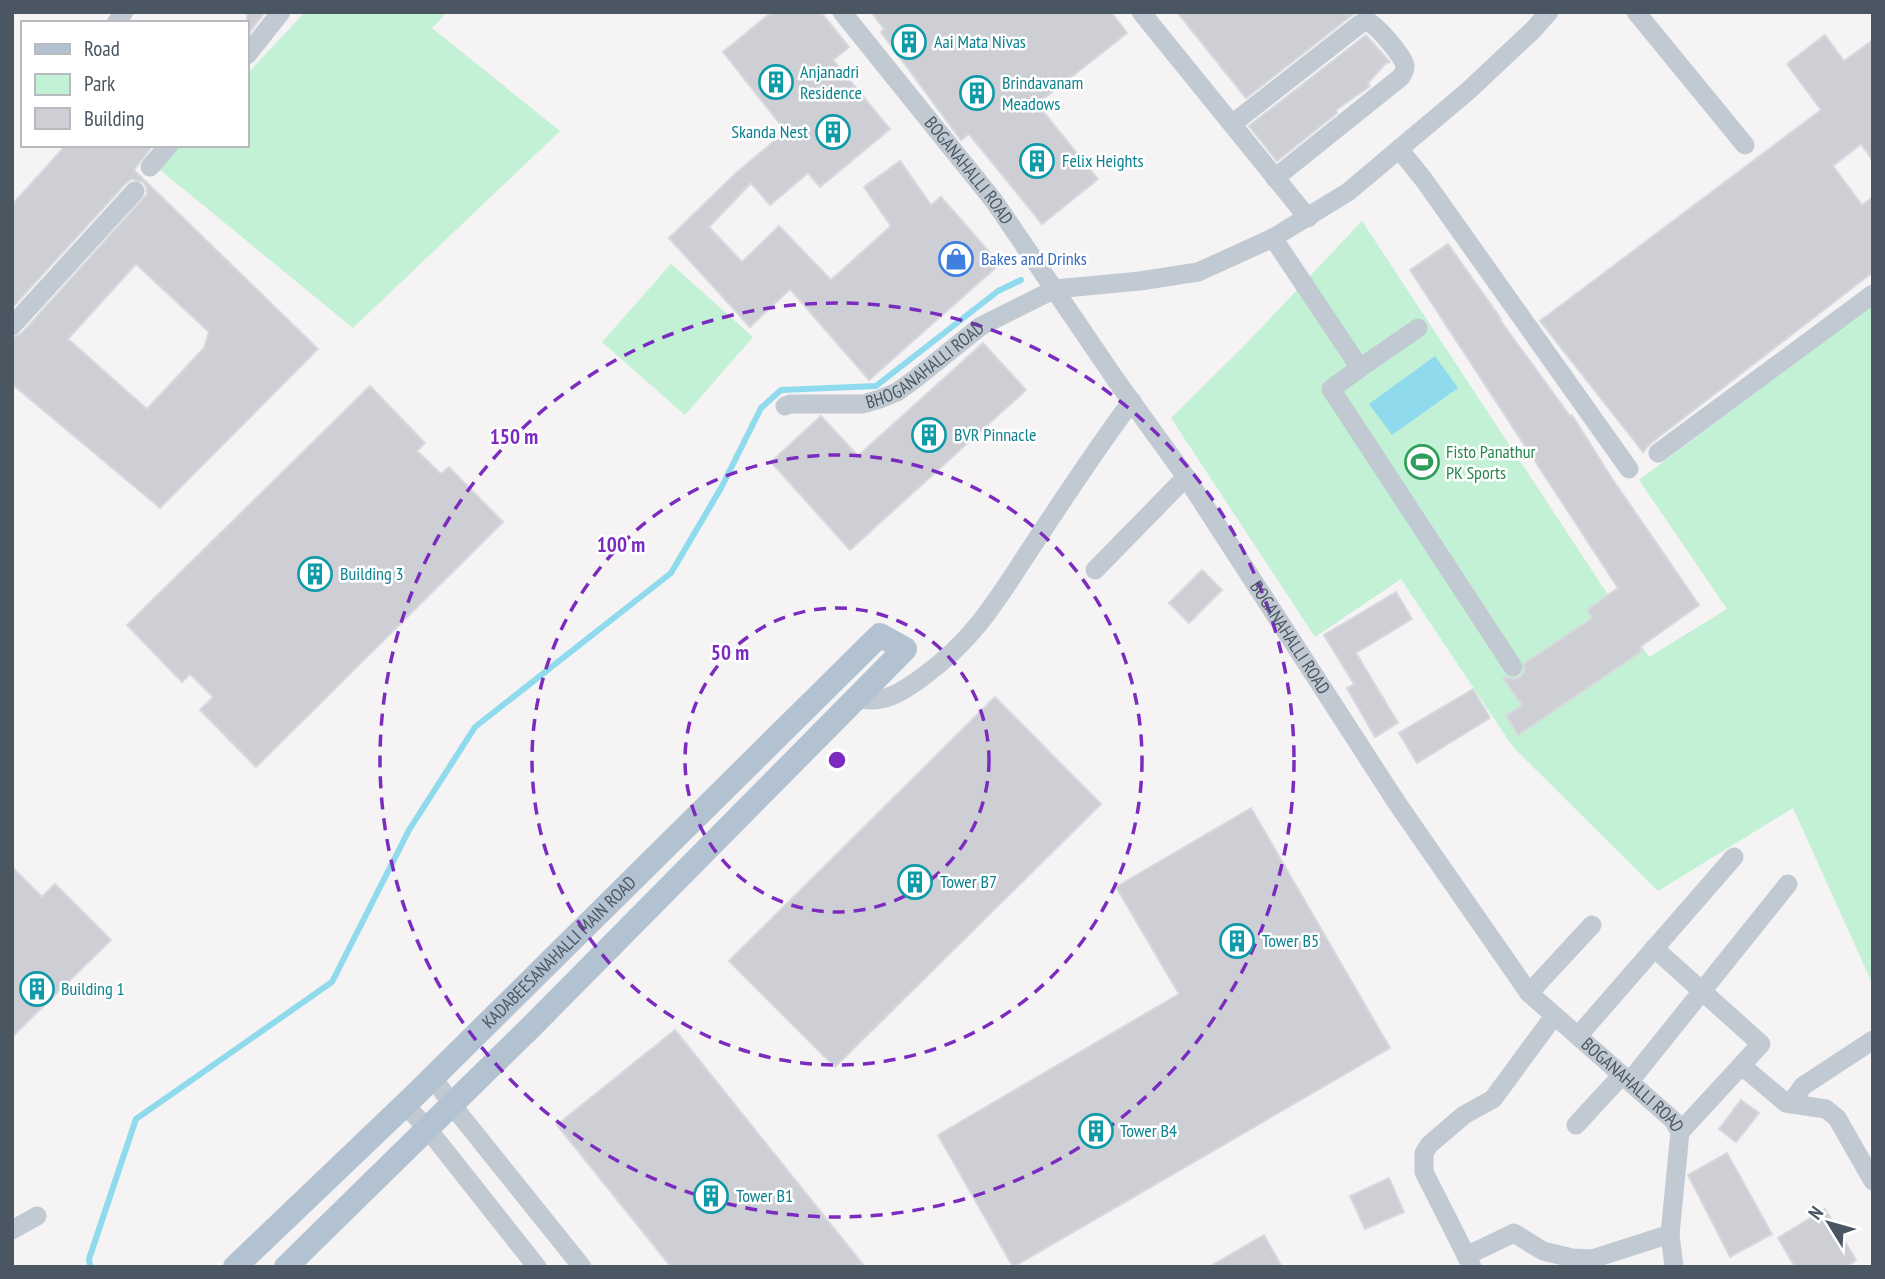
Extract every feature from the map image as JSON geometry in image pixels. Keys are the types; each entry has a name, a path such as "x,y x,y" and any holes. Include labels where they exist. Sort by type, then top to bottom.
{"main road":[{"name":"KADABEESANAHALLI MAIN ROAD","path":"235,1267 405,1105 880,635 905,649 452,1105 286,1267"}],"street":[{"path":"248,54 281,12"},
{"name":"BOGANAHALLI ROAD","path":"842,12 994,201 1186,477 1397,803 1529,993 1673,1120 1680,1132 1670,1234 1674,1267"},
{"path":"1141,12 1303,212"},
{"path":"1055,289 1198,272 1273,238 1303,212 1348,192 1468,91 1549,12"},
{"path":"1636,12 1745,145"},
{"path":"1232,124 1360,24 1367,21 1380,31 1405,63 1401,77 1275,178"},
{"path":"150,167 167,147"},
{"path":"1399,149 1424,180 1629,469"},
{"path":"12,326 135,191"},
{"path":"1273,238 1360,368"},
{"name":"BHOGANAHALLI ROAD","path":"785,406 863,404 897,392 981,326 1055,289"},
{"path":"1658,453 1873,294"},
{"path":"1418,328 1331,389 1513,667"},
{"path":"856,698 883,700 911,686 943,662 970,636 1009,586 1034,543 1132,401"},
{"path":"1095,570 1186,477"},
{"path":"1578,1036 1734,857"},
{"path":"1576,1125 1626,1078 1788,884"},
{"path":"1529,993 1592,925"},
{"path":"1654,948 1761,1044 1680,1132"},
{"path":"1555,1016 1493,1099 1464,1115 1429,1145 1424,1153 1424,1172 1469,1262 1514,1233 1543,1251 1572,1258 1592,1259 1670,1234"},
{"path":"1790,1104 1803,1086 1873,1040"},
{"path":"1742,1066 1786,1103 1826,1109 1837,1118 1873,1181"},
{"path":"433,1077 452,1105 582,1267"},
{"path":"405,1105 427,1128 537,1267"},
{"path":"12,1230 37,1216"}],"green space":[{"path":"305,12 447,12 432,28 560,131 353,328 159,169 179,147 248,147 248,73"},
{"path":"1362,221 1649,657 1727,609 1639,480 1873,304 1873,985 1793,808 1658,891 1513,747 1401,579 1315,637 1171,418 1245,345"},
{"path":"671,264 753,337 685,415 602,342"}],"water":[{"path":"1435,356 1458,388 1392,435 1369,404"}],"building":[{"path":"247,12 265,12 248,35"},
{"path":"772,12 821,12 849,47 833,60 890,129 820,187 808,173 770,205 751,183 709,227 742,262 779,226 831,280 891,226 864,187 900,161 931,205 941,197 1000,264 869,380 790,289 750,327 669,238 736,173 779,137 777,135 784,129 723,52"},
{"path":"871,12 1111,12 1127,33 1037,104 1098,179 1042,224 969,134 961,140 881,32 884,29"},
{"path":"1177,12 1356,12 1246,98"},
{"path":"1366,35 1390,62 1368,83 1370,86 1336,110 1337,113 1277,161 1249,126"},
{"path":"1825,35 1844,61 1873,40 1873,161 1861,144 1833,166 1862,205 1873,197 1873,272 1651,443 1643,452 1540,321 1821,110 1787,64"},
{"path":"64,147 151,147 134,170 318,349 160,508 12,384 12,338 21,334 147,194 143,182 132,179 126,183 12,308 12,205","holes":["136,264 209,332 204,348 147,409 68,339"]},
{"path":"1448,244 1500,320 1570,416 1572,415 1699,605 1640,647 1642,651 1518,735 1506,716 1522,705 1503,678 1520,677 1524,672 1524,664 1592,618 1587,610 1618,588 1410,270"},
{"name":"BVR Pinnacle","path":"983,343 1026,390 850,550 771,462 821,416 858,456"},
{"name":"Building 3","path":"370,386 425,443 417,451 441,474 449,467 503,522 256,767 200,710 213,697 190,674 182,682 127,625"},
{"path":"1202,570 1222,590 1189,623 1169,603"},
{"path":"1396,592 1412,619 1356,653 1398,723 1375,737 1347,688 1354,684 1324,635"},
{"path":"1473,689 1490,718 1417,763 1399,733"},
{"name":"Tower B7","path":"995,697 1101,804 835,1067 729,961"},
{"path":"1251,808 1390,1048 1013,1267 938,1135 1179,994 1116,887"},
{"name":"Building 1","path":"12,867 42,897 55,884 111,940 12,1037"},
{"name":"Tower B1","path":"675,1030 865,1267 671,1267 557,1125"},
{"path":"1741,1100 1759,1113 1736,1142 1719,1129"},
{"path":"1727,1153 1772,1234 1730,1257 1688,1175"},
{"path":"1389,1178 1404,1212 1365,1229 1350,1196"},
{"path":"1825,1209 1856,1260 1846,1267 1795,1267 1778,1238"},
{"path":"1264,1235 1282,1267 1209,1267"}],"waterway":[{"path":"90,1267 89,1259 136,1119 332,982 409,830 475,727 671,573 721,488 761,408 781,390 876,386 998,291 1021,280"}],"place":[{"name":"Aai Mata Nivas","path":"909,42"},
{"name":"Anjanadri Residence","path":"776,82"},
{"name":"Brindavanam Meadows","path":"977,93"},
{"name":"Skanda Nest","path":"833,132"},
{"name":"Felix Heights","path":"1037,161"},
{"name":"Bakes and Drinks","path":"956,259"},
{"name":"BVR Pinnacle","path":"929,435"},
{"name":"Fisto Panathur PK Sports","path":"1422,462"},
{"name":"Building 3","path":"315,574"},
{"name":"Tower B7","path":"915,882"},
{"name":"Tower B5","path":"1237,941"},
{"name":"Building 1","path":"37,989"},
{"name":"Tower B4","path":"1096,1131"},
{"name":"Tower B1","path":"711,1196"}]}
